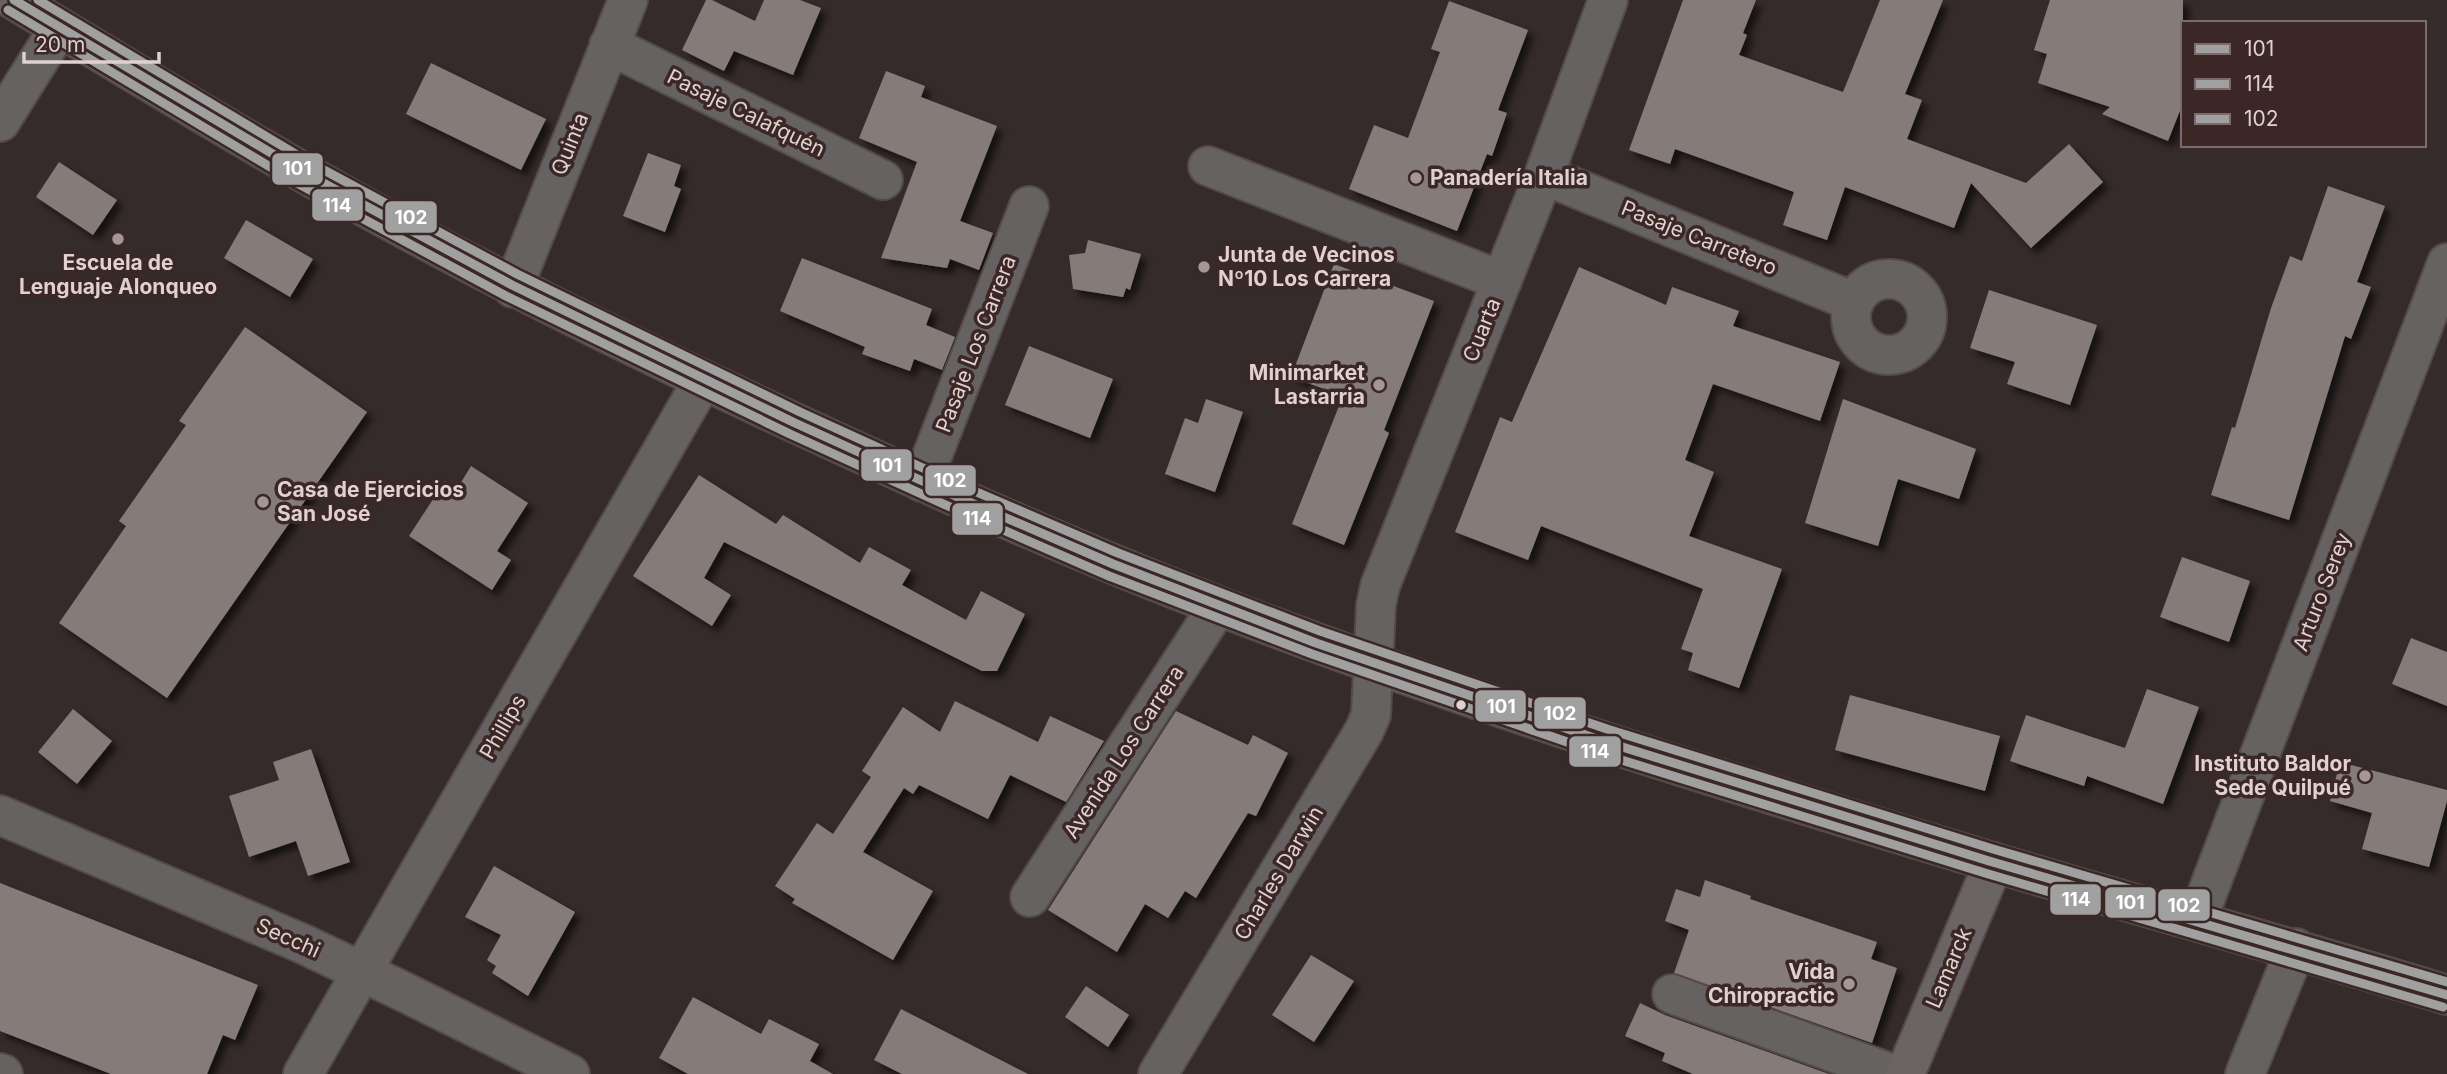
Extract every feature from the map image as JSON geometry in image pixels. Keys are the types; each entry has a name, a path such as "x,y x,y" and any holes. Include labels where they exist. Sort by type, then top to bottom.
{"main road":[{"path":"14,0 341,195 513,288 922,482 1218,606 1555,726 1994,862 2296,948 2447,995"},
{"name":"Lamarck","path":"1905,1074 1994,862"}],"street":[{"name":"Quinta","path":"513,288 628,0"},
{"name":"Cuarta","path":"1375,664 1376,605 1380,586 1544,175 1608,0"},
{"path":"0,122 59,28"},
{"name":"Pasaje Calafquén","path":"609,45 883,180"},
{"path":"1208,166 1502,281"},
{"name":"Pasaje Carretero","path":"1544,175 1854,302"},
{"name":"Pasaje Los Carrera","path":"922,482 1029,206"},
{"name":"Arturo Serey","path":"2197,920 2447,263"},
{"name":"Phillips","path":"303,1074 703,380"},
{"name":"Avenida Los Carrera","path":"1030,897 1218,606"},
{"name":"Charles Darwin","path":"1158,1074 1364,731 1371,715 1375,664"},
{"name":"Secchi","path":"0,815 362,972 570,1074"},
{"path":"2245,1074 2296,948"},
{"path":"1672,993 1892,1074"}],"building":[{"path":"706,0 712,0 755,21 764,0 800,0 821,8 793,75 734,51 724,71 682,50"},
{"path":"1683,0 1756,0 1743,33 1747,35 1739,55 1843,92 1880,0 1943,0 1905,94 1922,100 1907,139 2026,183 2069,144 2103,182 2031,248 1971,183 1954,228 1845,187 1827,240 1783,225 1794,192 1675,149 1670,164 1629,150"},
{"path":"2050,0 2183,0 2181,108 2168,141 2102,114 2110,107 2038,83 2047,54 2034,50"},
{"path":"1449,1 1528,30 1498,110 1507,113 1492,156 1487,154 1457,231 1349,189 1374,125 1408,138 1440,52 1431,49"},
{"path":"431,63 546,119 521,170 406,114"},
{"path":"886,71 925,86 921,97 997,126 960,221 993,233 979,270 950,259 947,268 881,258 917,162 859,138"},
{"path":"648,153 681,165 674,186 681,189 665,232 623,216"},
{"path":"59,162 117,200 93,235 36,197"},
{"path":"2328,186 2385,206 2357,282 2371,287 2351,339 2345,336 2289,520 2211,495 2290,256 2302,261"},
{"path":"246,220 313,259 290,297 224,258"},
{"path":"1088,240 1141,254 1130,290 1126,288 1123,297 1073,289 1069,255 1085,253"},
{"path":"802,258 932,309 926,325 955,337 942,370 914,359 910,371 862,354 865,347 780,311"},
{"path":"1334,264 1434,301 1384,430 1389,433 1344,545 1292,524 1343,396 1291,377"},
{"path":"1579,267 1666,305 1672,287 1739,311 1733,326 1840,362 1820,421 1713,384 1685,460 1714,472 1689,536 1782,569 1739,688 1688,670 1693,653 1681,649 1703,589 1541,526 1528,560 1455,532 1500,417 1512,422"},
{"path":"1989,290 2097,325 2070,405 2007,384 2015,362 1970,348"},
{"name":"Casa de Ejercicios San José","path":"245,327 367,412 167,698 59,623 126,526 119,521 186,425 179,421"},
{"path":"1029,346 1113,379 1090,438 1005,405"},
{"path":"1206,399 1243,412 1215,492 1165,474 1185,418 1198,423"},
{"path":"1843,399 1976,449 1959,499 1898,479 1878,546 1805,523"},
{"path":"471,466 528,503 497,551 511,560 492,590 409,536 445,481 457,489"},
{"path":"699,475 776,524 783,515 860,563 869,547 911,570 902,585 966,620 981,591 1025,614 997,671 982,671 724,542 704,578 731,595 712,626 633,576"},
{"path":"2182,557 2250,581 2229,642 2160,617"},
{"path":"2411,638 2447,652 2447,706 2392,684"},
{"path":"2147,689 2199,707 2163,804 2087,776 2084,786 2010,761 2026,715 2125,748"},
{"path":"1850,695 2000,736 1985,791 1835,750"},
{"path":"955,701 1038,742 1050,716 1104,741 1066,802 1010,775 988,819 919,785 913,794 904,788 863,852 933,891 893,960 792,903 795,899 775,886 817,823 833,834 871,777 862,771 903,707 940,732"},
{"path":"73,709 112,741 77,784 38,752"},
{"path":"1176,711 1248,745 1253,735 1288,753 1256,816 1248,813 1196,898 1185,891 1168,918 1145,904 1117,952 1048,910"},
{"path":"311,749 350,862 308,876 296,841 249,857 229,796 279,780 273,762"},
{"path":"2340,762 2447,790 2447,801 2429,867 2362,849 2372,813 2330,801"},
{"path":"494,866 575,912 528,996 492,973 496,966 487,960 501,935 465,917"},
{"path":"1705,880 1751,896 1750,899 1877,942 1871,959 1897,968 1872,1043 1674,973 1689,930 1665,921 1676,889 1700,897"},
{"path":"0,883 258,985 235,1040 223,1035 207,1074 111,1074 0,1031"},
{"path":"1311,955 1354,981 1314,1042 1272,1015"},
{"path":"1086,986 1129,1015 1108,1047 1065,1017"},
{"path":"693,997 761,1034 769,1019 819,1044 810,1061 833,1074 688,1074 659,1058"},
{"path":"1640,1003 1665,1015 1829,1074 1693,1074 1662,1061 1665,1053 1625,1036"},
{"path":"901,1009 1028,1074 902,1074 874,1060"}],"transit line":[{"name":"101","path":"14,0 303,172 512,285 795,423 1113,564 1316,643 1603,741 1989,861 2447,995"},
{"name":"102","path":"38,0 309,162 517,274 800,412 1118,553 1320,631 1607,729 1993,849 2447,982"},
{"name":"114","path":"8,10 297,183 506,296 790,434 1109,576 1312,654 1599,753 1985,873 2443,1007"}],"place":[{"name":"Panadería Italia","path":"1416,178"},
{"name":"Escuela de Lenguaje Alonqueo","path":"118,239"},
{"name":"Junta de Vecinos Nº10 Los Carrera","path":"1204,267"},
{"name":"Minimarket Lastarria","path":"1379,385"},
{"name":"Casa de Ejercicios San José","path":"263,502"},
{"name":"Instituto Baldor Sede Quilpué","path":"2365,776"},
{"name":"Vida Chiropractic","path":"1849,984"}]}
